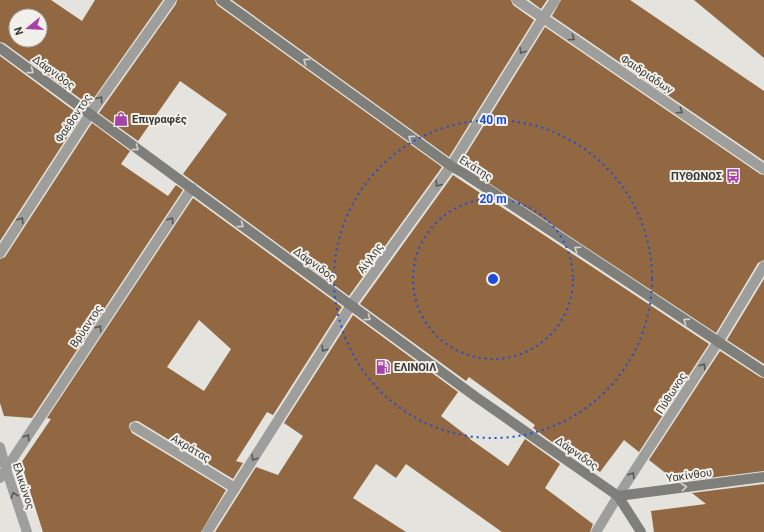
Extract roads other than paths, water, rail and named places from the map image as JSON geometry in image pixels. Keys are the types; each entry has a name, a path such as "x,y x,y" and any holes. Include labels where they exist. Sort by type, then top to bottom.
{"street":[{"name":"Φαέθοντος","path":"0,253 90,114 171,0"},
{"name":"Εκάτης","path":"221,0 451,166 764,372"},
{"name":"Φαιδριάδων","path":"517,0 764,169"},
{"name":"Αίγλης","path":"207,532 352,306 451,166 555,0"},
{"name":"Δάφνιδος","path":"0,48 476,397 618,496"},
{"name":"Βρύαντος","path":"3,474 192,188"},
{"name":"Πύθωνος","path":"596,532 718,342 764,266"},
{"name":"Ακράτας","path":"135,427 235,488"},
{"name":"Ελικώνος","path":"0,447 3,474 27,532"},
{"name":"Υακίνθου","path":"618,496 764,477"},
{"path":"618,496 641,532"}],"place":[{"name":"Επιγραφές","path":"121,119"},
{"name":"ΠΥΘΩΝΟΣ","path":"733,176"},
{"name":"ΕΛΙΝΟΙΛ","path":"383,367"}]}
